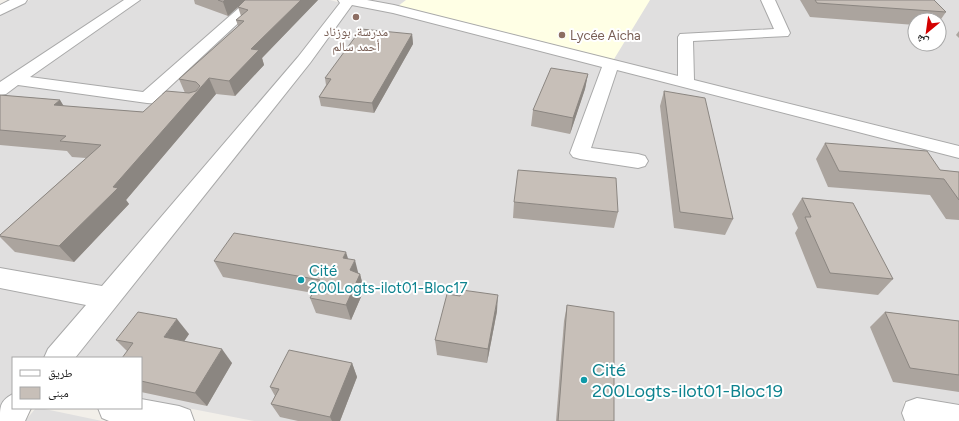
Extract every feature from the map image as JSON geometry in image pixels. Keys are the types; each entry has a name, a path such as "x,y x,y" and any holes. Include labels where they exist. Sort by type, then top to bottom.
{"street":[{"path":"0,11 20,0"},
{"path":"0,90 133,0"},
{"path":"147,98 256,0"},
{"path":"59,357 304,60 348,0 394,9 959,152"},
{"path":"686,83 685,37 783,33 768,0"},
{"path":"611,64 580,153 638,161"},
{"path":"15,80 147,98 196,102"},
{"path":"0,278 107,298"},
{"path":"6,421 15,409"},
{"path":"118,409 179,421"},
{"path":"917,413 959,420"}],"shaded area":[{"path":"30,0 127,0 0,84 0,16"},
{"path":"139,0 250,0 145,93 27,77"},
{"path":"262,0 330,0 341,3 296,61 104,287 0,268 0,95 15,85 141,102 159,94"},
{"path":"360,0 959,0 959,152"},
{"name":"Lycée Aicha","path":"406,0 650,0 611,64 394,9"},
{"path":"352,4 390,11 603,66 590,148 616,69 959,157 959,409 904,401 903,413 911,421 254,421 142,399 142,357 70,357"},
{"path":"0,288 88,306 44,357 12,357 12,395 0,409"},
{"path":"35,409 45,409 102,421 25,421"}],"building":[{"path":"245,0 301,0 251,49 259,50 229,81 209,78 113,187 118,188 59,246 0,236 101,145 60,141 66,136 0,130 0,95 60,100 54,105 143,112 166,91 189,93 196,91 200,86 196,82 179,79 244,21 236,20 248,10 238,7"},
{"path":"815,0 934,0 946,12 817,3"},
{"path":"361,29 412,34 372,103 319,97 331,79 325,78"},
{"path":"551,68 588,74 573,118 533,110"},
{"path":"664,91 705,98 733,219 680,212"},
{"path":"825,143 927,151 940,170 959,172 959,200 944,179 839,171"},
{"path":"518,170 616,178 618,212 514,202"},
{"path":"802,198 853,203 893,279 830,273 805,217 811,217"},
{"path":"234,233 346,252 343,258 355,260 350,270 360,274 346,305 310,298 320,280 214,261"},
{"path":"462,290 498,295 488,349 435,340 447,294 460,296"},
{"name":"Cité 200Logts-ilot01-Bloc19","path":"567,305 614,312 614,421 558,421"},
{"path":"138,312 177,319 164,337 222,349 195,393 142,381 142,357 123,357 133,343 116,340"},
{"path":"885,312 959,321 959,375 910,368"},
{"path":"289,350 352,363 330,417 271,404 279,389 270,387"}],"place":[{"name":"مدرسة. بوزناد أحمد سالم","path":"356,17"},
{"name":"Lycée Aicha","path":"562,35"},
{"name":"Cité 200Logts-ilot01-Bloc17","path":"301,280"},
{"name":"Cité 200Logts-ilot01-Bloc19","path":"584,380"}]}
